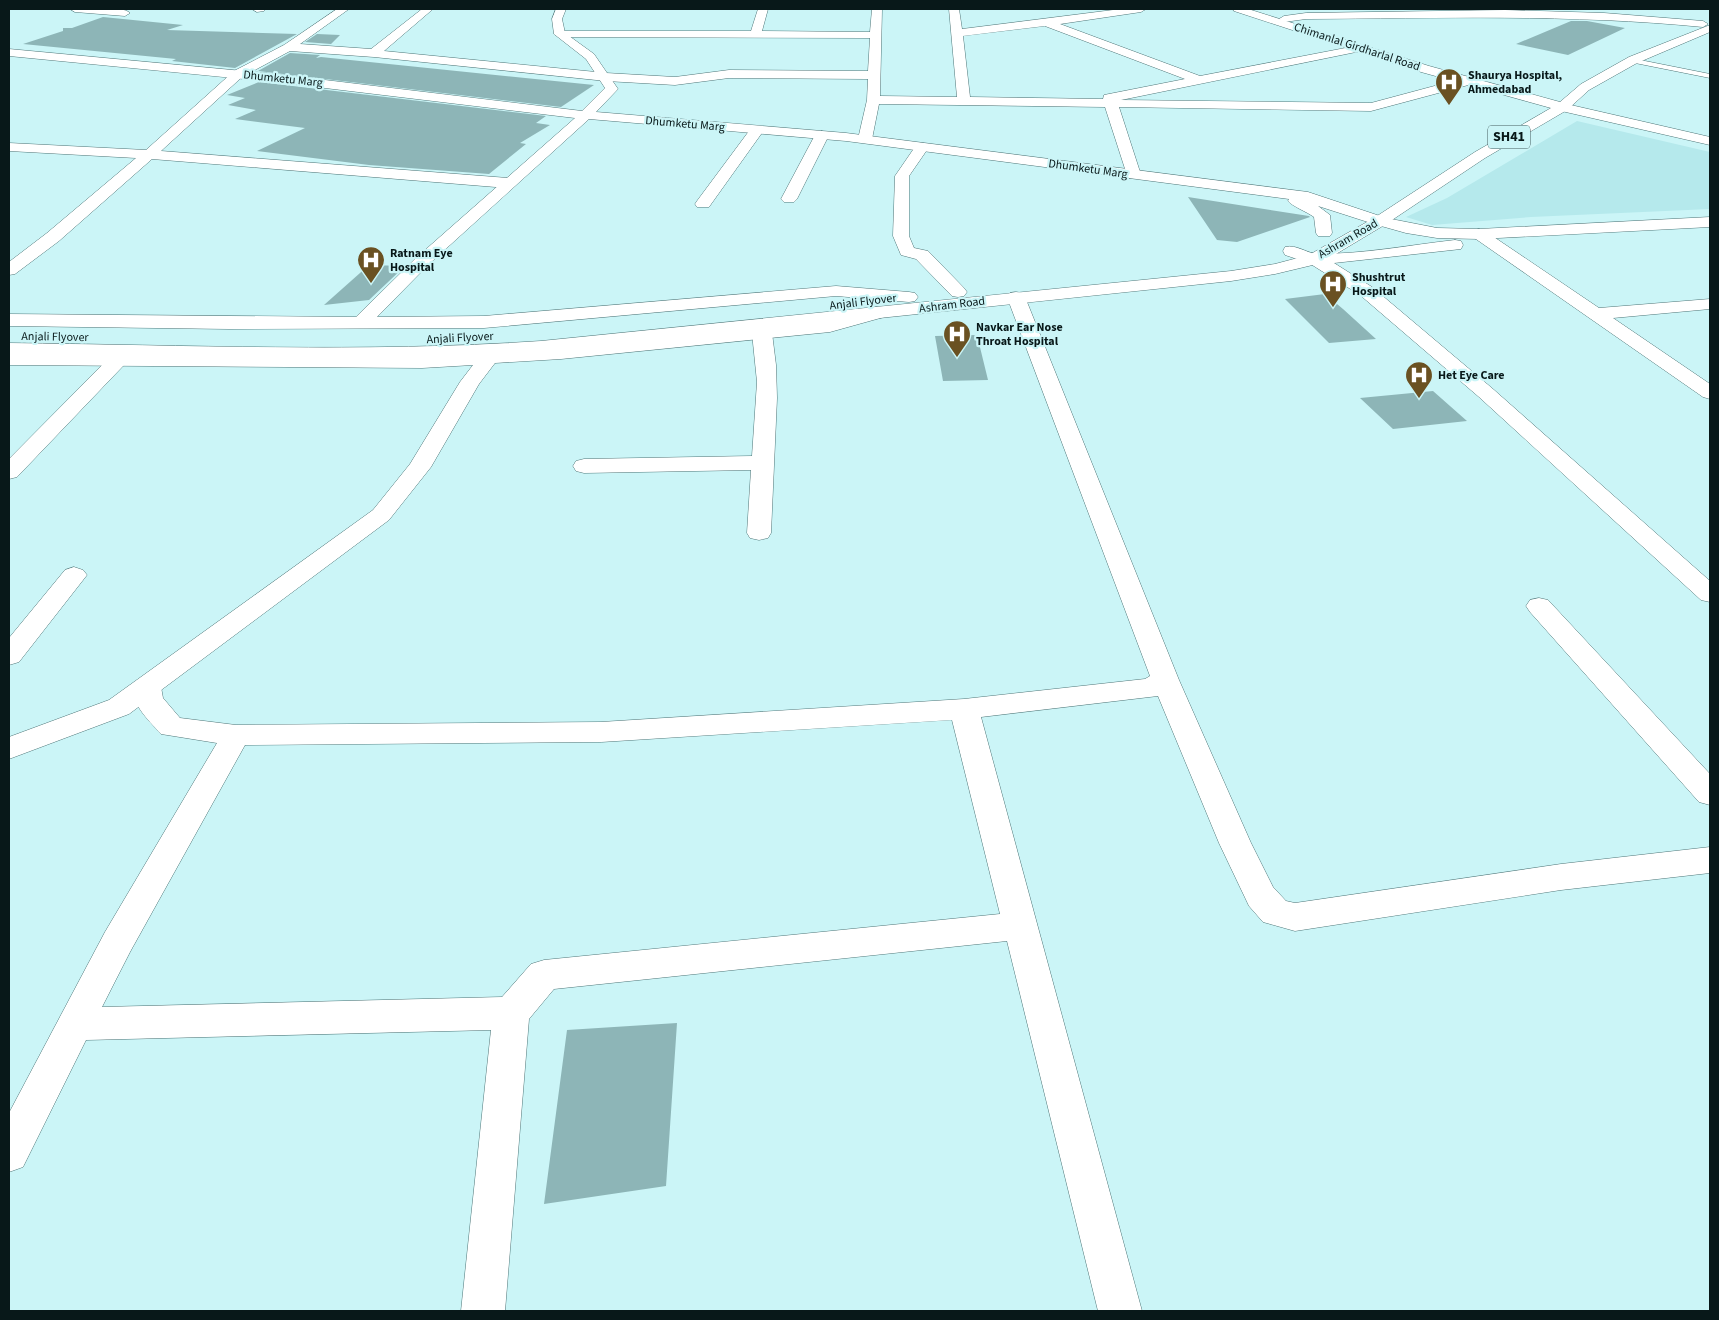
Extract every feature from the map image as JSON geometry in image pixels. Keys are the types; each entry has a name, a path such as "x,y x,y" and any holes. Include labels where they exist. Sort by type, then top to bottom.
{"street":[{"path":"74,9 125,13"},
{"path":"9,270 53,237 150,154 238,74 288,47 344,9"},
{"path":"374,53 428,9"},
{"path":"361,323 386,295 453,231 586,116 612,89 606,77 590,57 560,34 557,19 561,9"},
{"path":"756,34 763,9"},
{"path":"864,140 873,100 877,9"},
{"path":"954,9 964,101"},
{"path":"957,33 1046,23 1141,9"},
{"name":"Chimanlal Girdharlal Road","path":"1238,9 1468,82 1554,94"},
{"name":"Chimanlal Girdharlal Road","path":"1250,9 1433,67 1554,94 1565,104 1710,141"},
{"path":"1284,19 1306,16 1454,12 1655,18 1708,25"},
{"path":"1046,23 1198,80"},
{"path":"1454,155 1554,94 1637,48 1708,25"},
{"name":"Ashram Road","path":"909,297 1220,266 1266,259 1380,221 1480,155 1565,104 1585,87 1633,60 1708,25"},
{"path":"560,34 876,35"},
{"path":"288,47 374,53 606,77 675,81 729,74 874,75"},
{"path":"1134,175 1109,98 1361,48"},
{"name":"Dhumketu Marg","path":"9,52 238,74 586,116 822,135 922,147 1308,197 1347,220 1380,221 1406,228 1485,238"},
{"path":"873,100 1370,107 1468,82"},
{"name":"Chimanlal Girdharlal Road","path":"1565,104 1710,136"},
{"path":"703,204 757,130"},
{"path":"789,199 822,135"},
{"path":"9,147 150,154 508,183"},
{"path":"922,147 902,176 901,236 907,252 922,255 958,292"},
{"path":"1276,193 1305,204 1322,215 1315,242"},
{"name":"Ashram Road","path":"877,313 1231,276 1275,269 1374,204"},
{"path":"1315,242 1353,257 1485,238 1710,222"},
{"path":"1485,238 1710,231"},
{"path":"1485,238 1710,393"},
{"path":"1315,242 1366,291 1479,387 1710,594"},
{"path":"9,320 230,323 484,322 836,291 909,297"},
{"name":"Anjali Flyover","path":"9,349 338,354 422,353 605,341 844,311 909,297"},
{"path":"1016,297 1165,680 1235,844 1261,896 1275,912 1295,917 1561,877 1710,860"},
{"path":"1593,314 1710,304"},
{"name":"Anjali Flyover","path":"9,337 430,340 844,311 877,313"},
{"path":"9,359 422,362 560,353 830,326 877,313"},
{"path":"759,533 767,396 766,352 762,333"},
{"path":"9,748 119,707 381,516 420,467 470,382 489,358"},
{"path":"9,472 118,360"},
{"path":"584,466 763,462"},
{"path":"9,656 74,575"},
{"path":"1539,606 1710,794"},
{"path":"147,687 149,700 171,727 236,736 601,732 964,709 1151,688 1165,680"},
{"path":"964,709 1120,1311"},
{"path":"11,1143 117,942 236,736"},
{"path":"483,1311 511,1013 544,974 1020,926"},
{"path":"75,1024 511,1013"}],"lane":[{"path":"1633,60 1710,76"}],"shaded area":[{"path":"1577,121 1710,152 1710,209 1531,217 1432,225 1406,217 1447,198"}],"building":[{"path":"103,17 183,25 167,30 297,34 235,68 172,61 176,59 23,44 63,31 63,28 72,28"},
{"path":"1571,21 1587,21 1625,28 1568,55 1516,44"},
{"path":"317,34 340,35 331,44 305,42"},
{"path":"290,53 320,55 316,58 594,85 561,107 258,71"},
{"path":"259,82 546,116 536,123 550,125 520,143 526,144 489,174 369,165 257,151 305,128 235,119 256,110 228,105 245,98 227,95"},
{"path":"1188,197 1310,217 1237,242 1217,240"},
{"path":"369,265 405,266 369,300 324,305"},
{"path":"1325,294 1376,339 1329,343 1285,299"},
{"path":"977,335 988,380 943,381 935,336"},
{"path":"1433,391 1467,421 1393,429 1360,398"},
{"path":"677,1023 666,1186 544,1204 567,1030"}],"place":[{"name":"Shaurya Hospital, Ahmedabad","path":"1449,106"},
{"name":"Ratnam Eye Hospital","path":"371,284"},
{"name":"Shushtrut Hospital","path":"1333,308"},
{"name":"Navkar Ear Nose Throat Hospital","path":"957,358"},
{"name":"Het Eye Care","path":"1419,399"}]}
